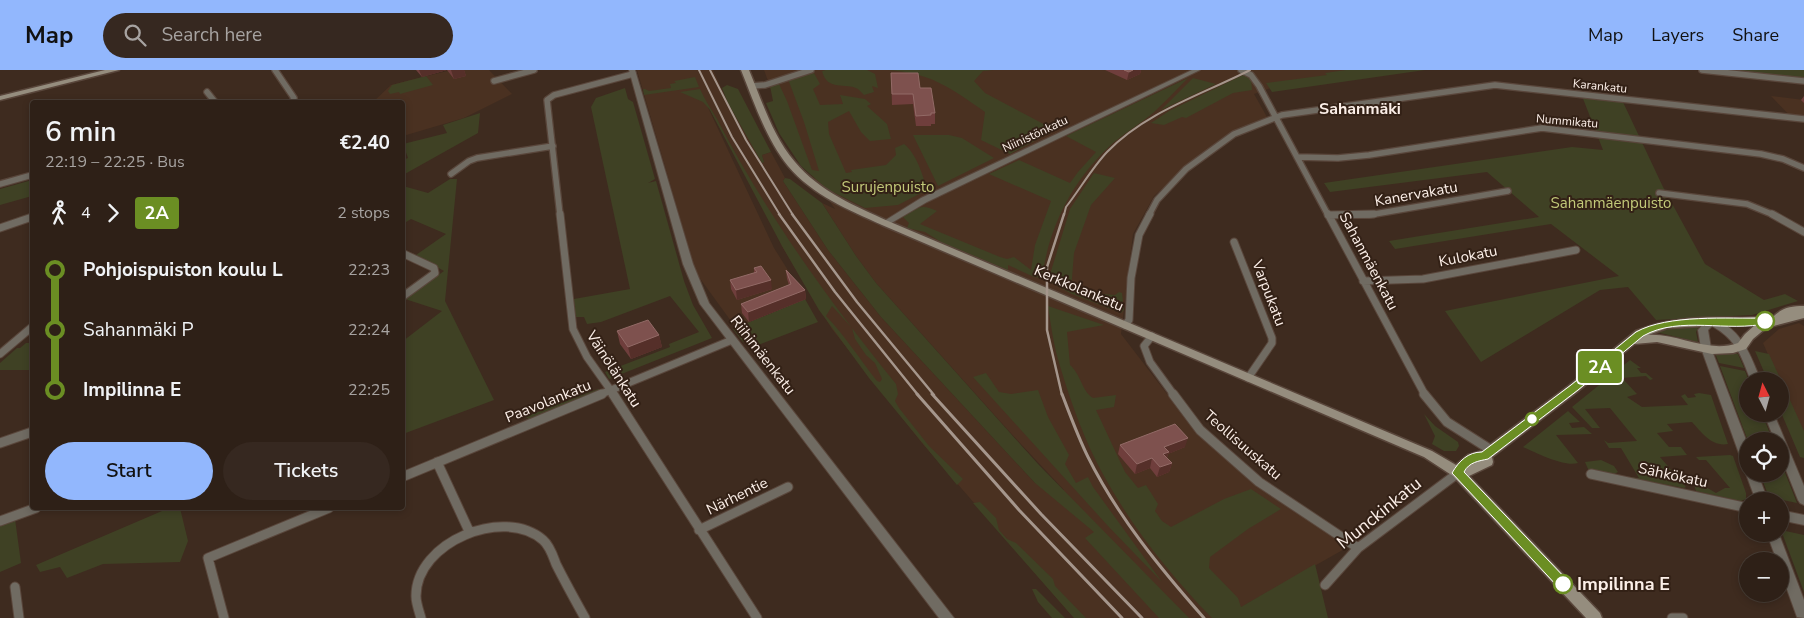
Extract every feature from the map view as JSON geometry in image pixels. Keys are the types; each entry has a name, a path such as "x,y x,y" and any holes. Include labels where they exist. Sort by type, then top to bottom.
{"main road":[{"path":"0,98 116,70"},
{"name":"Kerkkolankatu","path":"744,70 782,150 799,172 826,193 885,223 1428,454 1458,473 1595,618"},
{"name":"Munckinkatu","path":"1632,342 1651,338 1662,339 1726,351 1742,346 1747,337 1756,329 1774,320 1782,313 1794,309 1804,309"},
{"name":"Munckinkatu","path":"1458,473 1472,472 1478,468 1486,462 1488,453 1640,334 1655,327 1674,324 1774,320 1804,315"}],"street":[{"path":"275,70 294,98 293,100"},
{"path":"494,81 534,70"},
{"path":"752,86 811,70"},
{"name":"Niinistönkatu","path":"885,223 924,200 1197,70"},
{"name":"Sahanmäenkatu","path":"1241,70 1254,78 1363,281 1434,408 1452,426 1488,453"},
{"path":"1702,70 1804,81"},
{"name":"Väinölänkatu","path":"633,72 548,98 573,329 577,340 757,618"},
{"name":"Riihimäenkatu","path":"633,72 688,264 706,304 947,618"},
{"name":"Karankatu","path":"1275,117 1495,85 1804,119"},
{"path":"207,92 213,100"},
{"path":"1125,325 1129,320 1131,278 1138,235 1158,200 1186,170 1218,145 1234,134 1275,117"},
{"name":"Nummikatu","path":"1297,157 1338,158 1542,128 1761,154 1783,159 1804,168"},
{"path":"451,174 469,161 477,158 553,146"},
{"path":"0,184 30,176"},
{"name":"Kanervakatu","path":"1328,215 1369,215 1508,192"},
{"path":"1659,192 1747,204 1804,232"},
{"path":"0,228 30,218"},
{"name":"Varpukatu","path":"1234,242 1272,338 1272,343 1248,378"},
{"name":"Kulokatu","path":"1363,281 1423,278 1576,250"},
{"path":"405,254 434,268 433,276 405,295"},
{"path":"1739,438 1706,348 1703,330 1711,323 1735,335 1742,346 1752,372"},
{"path":"0,354 30,329"},
{"name":"Teollisuuskatu","path":"1152,336 1144,346 1150,362 1200,430 1259,482 1358,548"},
{"name":"Paavolankatu","path":"405,476 732,340"},
{"path":"1772,422 1804,500"},
{"path":"0,443 30,433"},
{"path":"437,462 468,532"},
{"name":"Munckinkatu","path":"1325,585 1358,548 1458,473"},
{"name":"Sähkökatu","path":"1591,474 1739,506"},
{"name":"Närhentie","path":"699,530 788,486"},
{"path":"0,521 30,510"},
{"path":"224,618 208,558 324,510"},
{"path":"1789,517 1804,520"},
{"path":"421,618 417,604 417,592 421,577 429,562 439,551 468,532 487,527 505,526 538,536 545,542 584,618"},
{"path":"1776,542 1804,617"},
{"path":"15,587 19,618"},
{"path":"1672,618 1684,618"}],"shaded area":[{"path":"451,70 489,70 512,94 464,118 405,135 405,100 375,100 391,85"},
{"path":"637,70 713,70 728,103 762,162 764,162 762,155 771,152 785,178 783,181 828,250 881,317 1035,483 1064,490 876,283 856,256 822,203 835,209 792,147 764,70 1364,70 1290,81 1254,94 1267,117 1234,131 1201,154 1154,196 1133,234 1121,334 1197,433 1256,484 1348,547 1222,618 1074,618 922,443 832,329 782,246 765,208 704,99 774,248 806,299 736,328 696,273"},
{"path":"1771,96 1804,100 1804,118 1790,116"},
{"path":"1799,323 1804,326 1804,437 1789,403 1789,372 1776,372 1763,343 1779,329"}],"green space":[{"path":"867,70 875,74 878,88 872,86 874,92 864,95 853,87 832,84 824,78 822,71"},
{"path":"888,70 993,70 983,71 974,81 985,93 1055,130 1010,154 981,140 985,112 973,103 929,78 917,74"},
{"path":"1346,70 1425,70 1272,92 1266,83 1327,75 1325,73"},
{"path":"1712,70 1804,70 1804,80"},
{"name":"Surujenpuisto","path":"814,73 820,84 813,89 820,105 843,104 840,95 865,99 871,104 867,106 887,124 891,139 870,141 861,132 849,111 828,122 829,134 846,173 852,172 851,170 886,165 896,155 895,148 904,144 912,153 921,171 927,190 898,205 865,208 827,189 801,166 779,133 766,103 773,101 770,86 779,84 812,170 819,171 788,79"},
{"path":"1245,74 1251,78 1252,90 1233,93 1186,118 1182,117 1164,125 1151,123 1169,111"},
{"path":"426,76 433,85 400,94 399,92 390,94 388,91 392,85"},
{"path":"695,77 699,87 644,95 643,89 649,91 671,88 670,84 676,83 674,81"},
{"path":"1188,78 1153,113 1113,143 1086,172 1065,204 1057,222 1050,240 1042,278 1034,277 1008,265 1008,270 941,242 925,232 907,228 909,223 902,216 919,208 927,207 937,211 920,224 1000,257 1007,259 1014,257 1031,270 1035,245 1051,201 989,174 1019,160 1070,183 1096,152 1066,136"},
{"path":"1193,78 1216,84 1161,110"},
{"path":"727,85 738,89 771,152 762,155 764,162 762,163 728,103 722,88"},
{"path":"625,88 628,99 633,102 655,179 648,183 656,181 684,281 693,305 712,338 609,379 605,372 670,347 669,344 699,332 670,296 601,322 587,324 584,317 575,317 574,299 630,289 591,107 596,98"},
{"path":"700,89 756,189 778,223 823,289 896,384 898,394 895,401 899,408 929,446 963,479 957,485 869,378 819,310 782,246 710,110 703,102 680,92","holes":["832,306 852,328 855,339 866,355 875,363 882,379 880,382 877,381 846,339 826,316"]},
{"name":"Sahanmäenpuisto","path":"1582,96 1622,100 1663,187 1705,264 1764,300 1785,294 1798,301 1752,315 1656,320 1628,287 1600,290 1481,362 1445,311 1619,276 1551,224 1395,249 1389,241 1539,217 1487,172 1330,192 1324,183 1572,147 1603,150"},
{"path":"480,113 478,133 405,174 405,159 408,158 405,144 447,133 443,125"},
{"path":"913,135 949,135 962,138 994,158 938,186"},
{"path":"1094,173 1115,178 1091,205 1074,253 1071,291 1115,295 1119,292 1122,293 1124,310 1121,313 1072,294 1048,281 1070,209"},
{"path":"785,178 790,179 822,203 876,283 1038,464 1189,618 1159,618 1085,538 1094,532 1035,483 881,317 828,250 783,181"},
{"path":"450,179 457,179 445,301 494,400 405,433 405,339 442,311 405,299 444,271 416,255 446,234 411,219 405,223 405,187 428,193"},
{"path":"30,181 30,197 0,205 0,189"},
{"path":"805,299 818,322 750,348 746,344 749,343 747,340 743,342 733,329"},
{"path":"1048,306 1104,325 1067,332 1070,365 1086,391 1093,398 1116,395 1114,407 1096,410 1125,472 1138,488 1146,485 1158,504 1155,511 1162,521 1171,527 1224,499 1251,489 1281,509 1248,529 1210,557 1209,568 1238,598 1241,607 1315,564 1328,618 1212,618 1182,585 1127,514 1091,450 1060,366 1054,344"},
{"path":"1699,326 1696,332 1698,342 1656,332 1655,330"},
{"path":"26,343 30,343 30,370 0,370 0,363 17,348"},
{"path":"1755,351 1769,354 1777,372 1764,372"},
{"path":"1715,353 1738,354 1744,368 1719,363"},
{"path":"1630,360 1641,368 1637,368 1641,373 1646,373 1653,379 1650,380 1646,376 1622,378 1637,394 1627,397 1642,407 1688,405 1681,396 1685,394 1688,398 1696,397 1694,394 1699,393 1711,395 1728,444 1712,441 1692,422 1667,424 1673,431 1657,433 1669,447 1681,447 1687,455 1660,457 1686,487 1684,488 1627,477 1639,478 1621,448 1609,448 1604,440 1608,443 1637,441 1610,408 1585,409 1600,428 1592,428 1572,407"},
{"path":"1720,366 1745,372 1739,372 1739,417"},
{"path":"986,373 999,392 1011,394 1038,390 1048,417 1069,455 1065,464 1076,483 1088,477 1093,487 1162,582 1108,526 973,377"},
{"path":"600,389 531,420 525,417"},
{"path":"1789,398 1804,431 1804,458 1800,457 1785,422 1789,422"},
{"path":"1568,411 1580,422 1569,423 1572,428 1584,427 1592,434 1556,435 1578,463 1572,464 1558,461 1523,447"},
{"path":"1424,414 1435,426 1458,442 1459,446 1456,451 1444,451 1432,444 1435,436"},
{"path":"1741,422 1765,422 1769,432 1745,432"},
{"path":"1733,456 1739,473 1739,482 1742,482 1746,492 1739,492 1739,501 1696,491 1694,485 1704,486 1716,493 1725,488 1730,488 1706,460 1699,460 1696,457"},
{"path":"1601,460 1614,466 1618,472 1612,475 1588,469 1585,462"},
{"path":"1763,482 1789,482 1797,503 1789,501 1789,492 1767,492"},
{"path":"980,502 996,518 999,530 1007,539 1016,543 1053,579 1055,586 1086,618 1074,618 973,503"},
{"path":"164,510 180,510 188,541 180,562 103,564 67,578 60,567 40,572 36,565"},
{"path":"15,519 21,563 0,572 0,524"},
{"path":"1789,532 1804,535 1804,592 1785,542 1789,542"},
{"path":"1032,589 1036,589 1065,618 1052,618 1038,602"}],"building":[{"path":"891,73 918,73 920,88 931,88 935,113 916,116 913,94 892,94"},
{"path":"761,266 771,280 736,290 730,280 757,272 754,268"},
{"path":"786,270 805,290 748,312 741,304 791,284"},
{"path":"648,320 659,335 628,347 617,331"},
{"path":"1175,424 1188,438 1164,447 1169,452 1163,454 1172,463 1160,467 1152,458 1137,464 1120,445"}],"railway":[{"path":"699,70 732,137 780,215"},
{"path":"710,70 746,140 793,215"},
{"path":"1064,215 1066,207 1096,165 1122,138 1175,105 1250,70"},
{"path":"779,214 835,292 918,395"},
{"path":"792,214 857,302 934,395"},
{"path":"1062,395 1047,330 1047,267 1064,214"},
{"path":"917,394 1019,510 1122,618"},
{"path":"932,394 1041,514 1142,618"},
{"path":"1062,394 1084,449 1126,521 1156,561 1204,618"}],"bus line":[{"name":"2A","path":"1563,584 1458,473 1462,465 1476,456 1484,456 1650,328 1674,324 1765,321"}],"place":[{"name":"Impilinna E","path":"1563,584"}],"district":[{"name":"Sahanmäki","path":"1360,109"}]}
